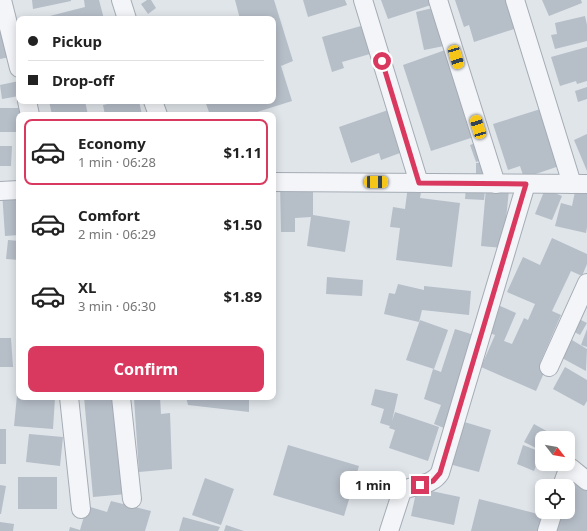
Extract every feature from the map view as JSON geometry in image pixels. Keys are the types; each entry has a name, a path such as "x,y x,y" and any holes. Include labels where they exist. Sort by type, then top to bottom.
{"street":[{"path":"2,0 16,56"},
{"path":"121,0 126,16"},
{"path":"363,0 419,183"},
{"path":"438,0 496,184"},
{"path":"276,182 579,184 515,0"},
{"path":"389,531 402,491 407,488 433,481 440,473 526,184"},
{"path":"0,191 16,190"},
{"path":"549,366 587,282"},
{"path":"69,400 81,509"},
{"path":"121,400 132,499"},
{"path":"564,479 568,469 571,468 587,482"},
{"path":"547,531 551,519"}],"building":[{"path":"32,0 71,0 71,1 33,9"},
{"path":"84,0 99,0 103,16 50,16 85,7"},
{"path":"147,0 151,0 156,8 148,14 141,4"},
{"path":"235,0 274,0 293,61 281,66 292,101 257,112 209,112 206,104 276,104 276,16 239,16"},
{"path":"303,0 345,0 347,5 308,17"},
{"path":"381,0 436,0 437,3 388,19"},
{"path":"455,0 515,0 523,26 474,42 469,25 464,27"},
{"path":"542,0 581,0 582,3 549,16"},
{"path":"441,6 449,45 424,50 416,12"},
{"path":"585,16 587,25 587,41 555,49 551,35 557,34 555,23"},
{"path":"0,22 10,57 0,59"},
{"path":"361,26 370,54 342,62 344,68 332,72 322,37"},
{"path":"587,47 587,81 577,84 576,81 560,86 551,57"},
{"path":"451,48 480,135 431,151 403,65"},
{"path":"16,82 16,97 2,99 0,85"},
{"path":"587,87 587,99 578,102 575,91"},
{"path":"50,104 86,104 87,112 51,112"},
{"path":"140,104 141,112 104,112 103,105"},
{"path":"550,106 568,163 524,178 520,166 508,170 493,124"},
{"path":"0,108 23,108 23,112 16,112 16,132 0,132"},
{"path":"394,108 408,150 381,160 379,153 351,163 339,127"},
{"path":"587,134 587,171 574,140"},
{"path":"481,141 487,158 476,162 470,145"},
{"path":"0,146 12,146 11,166 0,166"},
{"path":"490,162 491,173 476,174 476,163"},
{"path":"409,178 423,180 420,198 460,203 452,267 396,260 400,228 390,227 393,207 405,209"},
{"path":"313,179 313,215 350,221 345,252 307,246 311,217 295,218 295,232 281,232 280,180"},
{"path":"576,187 587,189 586,233 555,226 561,203 572,206"},
{"path":"466,188 485,190 484,200 465,199"},
{"path":"486,188 509,190 503,248 481,246"},
{"path":"545,189 562,196 552,220 535,214"},
{"path":"16,190 16,235 5,236 2,191"},
{"path":"552,238 587,254 587,264 582,276 571,271 552,311 561,315 540,363 547,366 536,391 481,367 495,335 479,329 491,302 516,313 504,341 512,344 524,318 528,320 535,304 507,292 523,257 540,265"},
{"path":"8,240 16,241 16,260 6,259"},
{"path":"327,277 363,280 362,296 326,294"},
{"path":"398,284 424,290 424,286 471,291 469,315 422,310 419,322 384,314 389,293 395,294"},
{"path":"575,317 587,323 580,335 569,329"},
{"path":"420,320 448,330 434,369 406,360"},
{"path":"455,329 474,335 444,428 434,424 441,405 424,399 433,369 441,372"},
{"path":"587,329 587,347 581,345"},
{"path":"0,338 11,338 13,367 0,367"},
{"path":"572,340 587,349 586,371 562,358"},
{"path":"565,367 587,380 587,401 584,406 553,389"},
{"path":"375,389 398,394 392,421 395,412 439,427 428,461 389,448 395,430 389,428 390,426 380,423 384,409 371,405"},
{"path":"17,400 55,400 53,429 14,426"},
{"path":"84,400 118,400 127,494 93,497"},
{"path":"134,400 160,400 161,414 170,413 172,469 139,472"},
{"path":"187,400 249,400 249,412 188,405"},
{"path":"461,421 491,430 479,472 449,464"},
{"path":"534,424 546,431 535,431 535,448 524,442"},
{"path":"0,429 6,429 6,464 0,464"},
{"path":"29,434 63,437 60,466 26,462"},
{"path":"288,445 359,466 344,516 273,495"},
{"path":"523,445 535,450 534,471 517,464"},
{"path":"565,474 587,478 587,531 552,531 555,519 575,519 575,479 566,479"},
{"path":"18,477 57,477 57,509 18,509"},
{"path":"205,478 234,489 221,525 192,515"},
{"path":"0,485 6,486 1,514 0,514"},
{"path":"417,488 460,497 454,525 411,516"},
{"path":"479,499 535,513 535,519 541,519 538,531 471,531"},
{"path":"111,501 151,511 145,531 69,531 70,527 80,530 87,506 107,512"},
{"path":"183,517 220,527 218,531 179,531"},
{"path":"0,522 14,524 13,531 0,531"},
{"path":"226,525 244,531 224,531"}],"route":[{"path":"382,61 419,183 526,184 440,473 433,481 420,485"}]}
